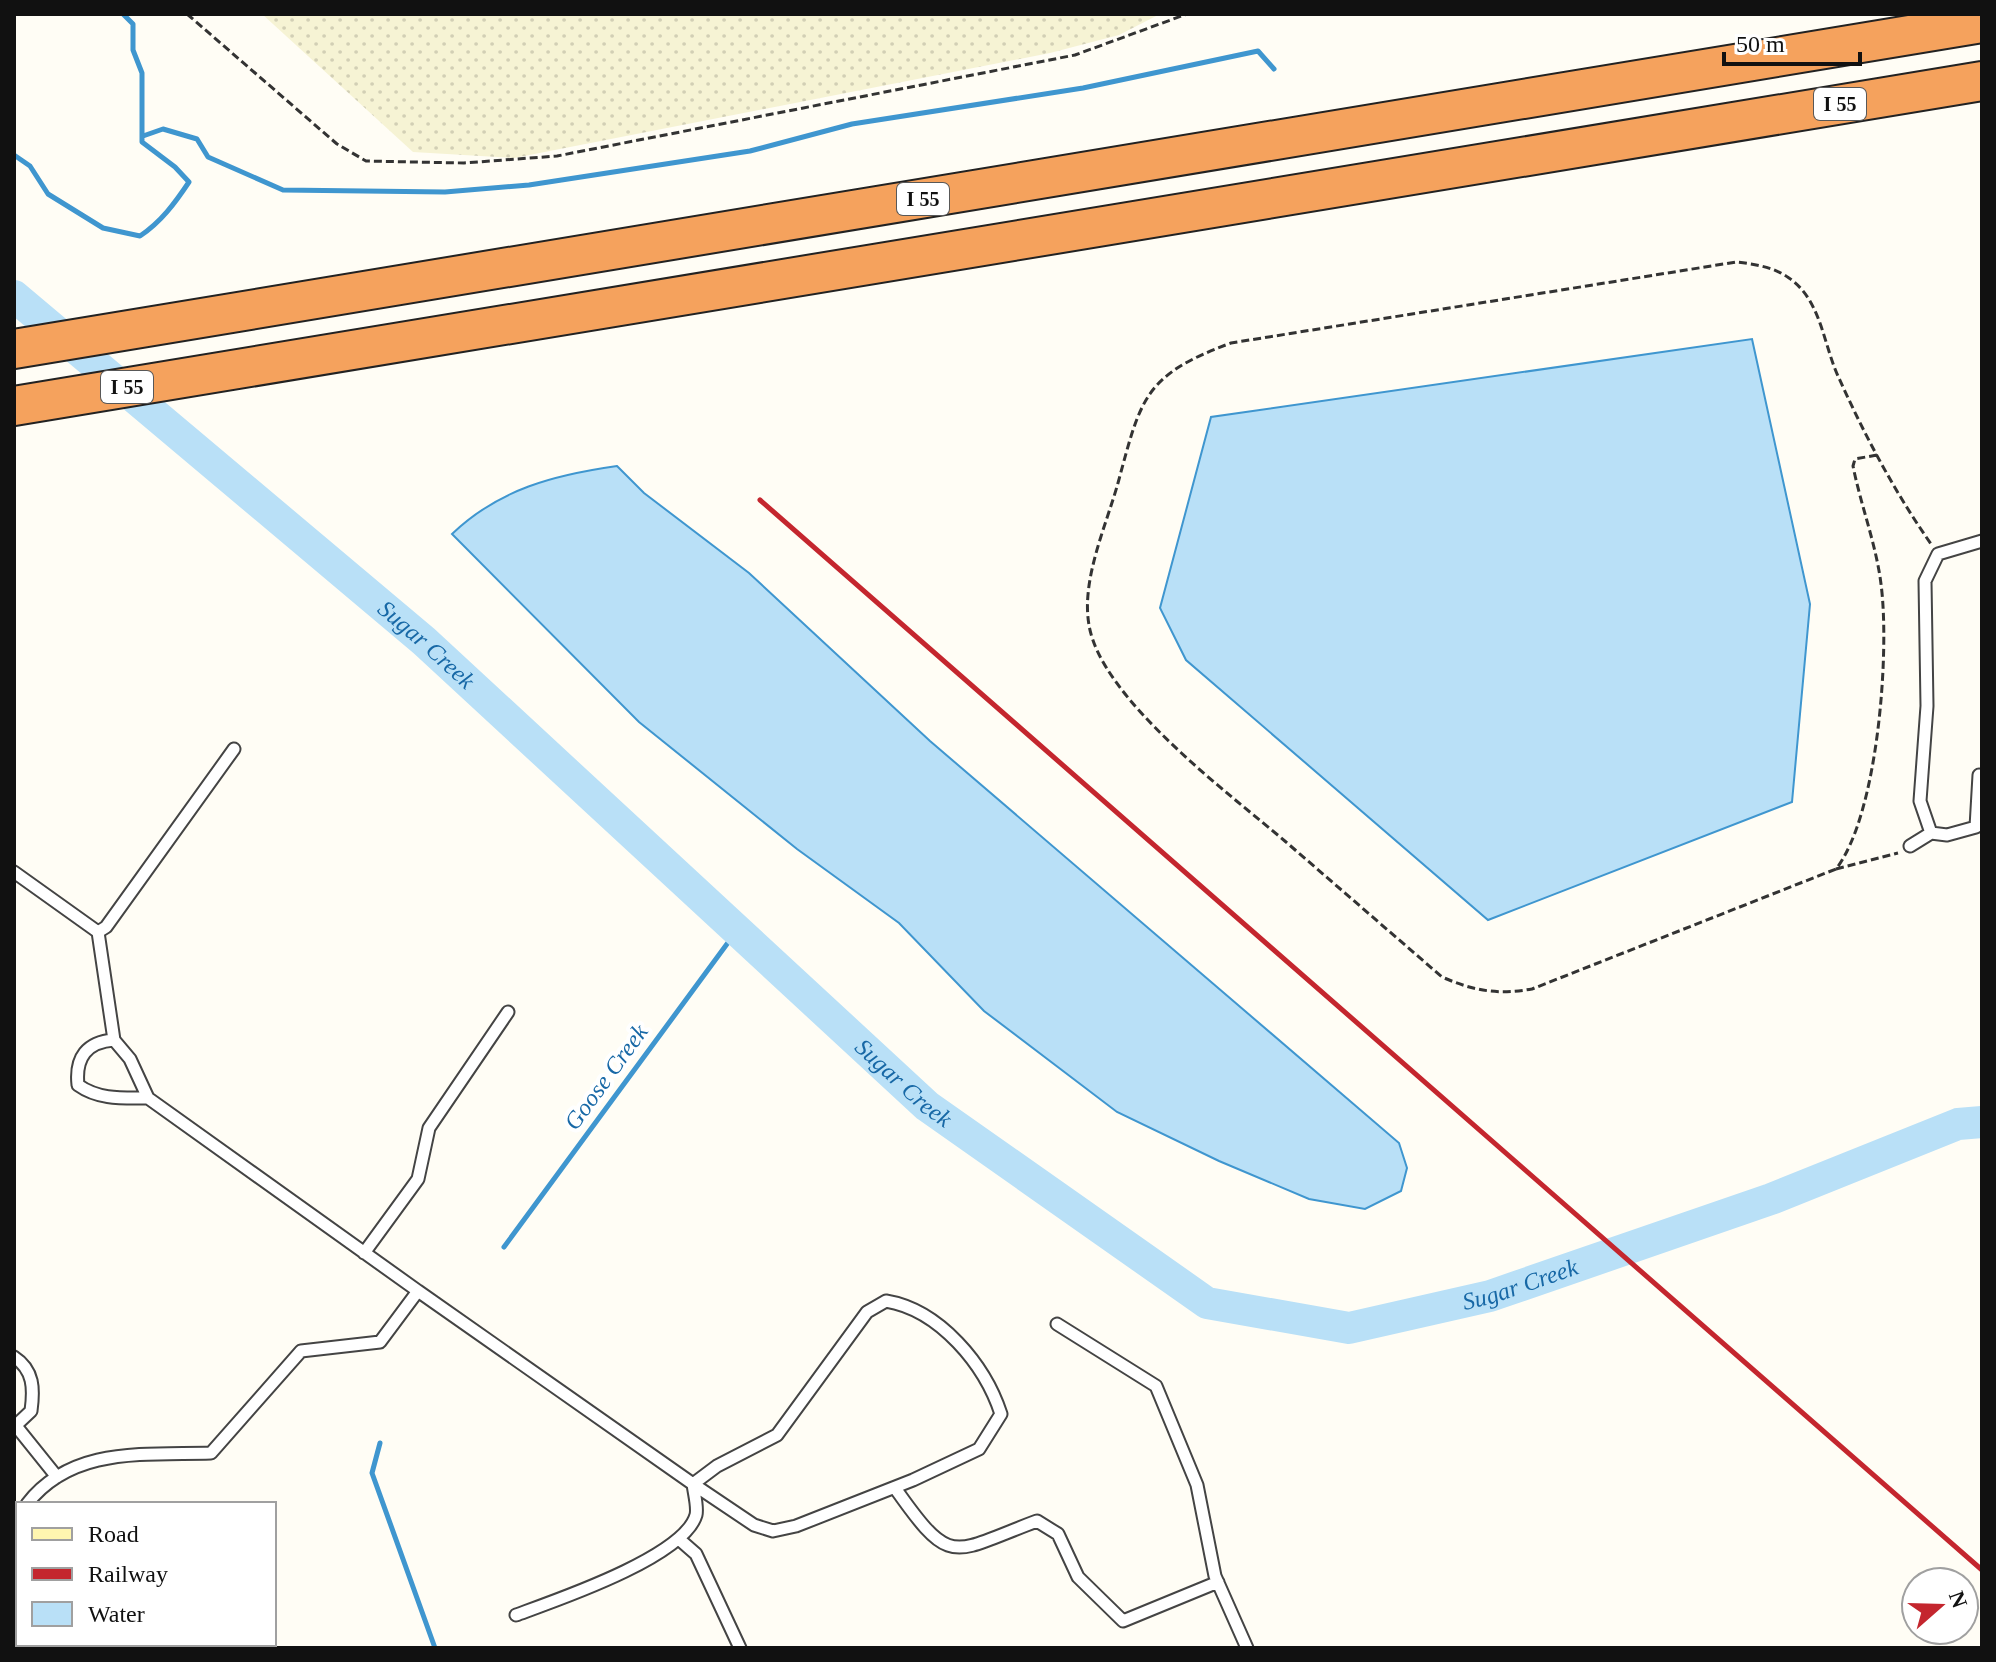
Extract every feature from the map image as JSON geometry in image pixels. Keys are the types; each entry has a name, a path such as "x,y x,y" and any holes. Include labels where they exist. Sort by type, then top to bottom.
{"highway":[{"name":"I 55","path":"14,349 1982,23"},
{"name":"I 55","path":"14,406 1982,81"}],"lane":[{"path":"1931,833 1920,801 1927,706 1925,581 1938,554 1982,541"},
{"path":"98,932 106,927 234,749"},
{"path":"1910,846 1931,833 1947,835 1976,827 1979,775"},
{"path":"14,872 98,932 114,1040 130,1059 148,1098 364,1253 693,1484 754,1525 773,1531 796,1526 895,1488 979,1449 1001,1414 992,1385 957,1344 927,1316 886,1301 867,1312 777,1435 717,1466 693,1484"},
{"path":"364,1253 418,1179 429,1128 508,1012"},
{"path":"114,1040 98,1041 82,1055 76,1068 78,1085 88,1092 110,1098 148,1098"},
{"path":"29,1502 43,1484 106,1455 211,1453 301,1351 380,1342 418,1291"},
{"path":"1057,1324 1156,1386 1197,1485 1218,1582 1247,1648"},
{"path":"14,1357 32,1378 33,1395 31,1411 15,1426 57,1477"},
{"path":"516,1615 632,1568 680,1540 696,1514 693,1484"},
{"path":"895,1488 938,1543 959,1550 1037,1521 1058,1534 1078,1577 1123,1621 1218,1582"},
{"path":"680,1540 696,1554 740,1648"}],"path":[{"path":"187,14 337,144 366,161 464,163 557,156 1075,55 1187,14"},
{"path":"1910,846 1884,859 1836,869 1568,977 1503,994 1474,991 1442,977 1188,758 1134,705 1112,677 1088,624 1091,581 1133,427 1150,391 1172,368 1231,343 1736,262 1762,266 1790,278 1813,305 1837,373 1877,455 1904,505 1938,554"},
{"path":"1836,869 1854,840 1867,793 1883,661 1881,585 1853,466 1855,459 1862,455 1877,455"}],"shaded area":[{"path":"262,14 1160,14 1119,35 1050,53 514,158 413,152"}],"water":[{"path":"1752,339 1810,604 1792,802 1488,920 1186,660 1160,608 1211,417"},
{"path":"617,466 644,493 749,573 930,741 1399,1143 1407,1168 1401,1191 1365,1209 1309,1199 1219,1161 1117,1112 984,1011 899,923 797,849 639,722 452,534 489,506 528,486"}],"waterway":[{"path":"14,155 30,166 48,194 103,228 140,236 173,205 189,182 142,142 142,73 133,50 133,24 123,14"},
{"path":"143,136 163,129 197,139 208,157 283,190 445,192 529,185 750,151 852,124 1083,88 1258,51 1274,69"},
{"name":"Sugar Creek","path":"14,296 424,641 927,1106 1207,1303 1349,1328 1490,1296 1771,1199 1958,1124 1982,1122"},
{"name":"Goose Creek","path":"504,1247 738,929"},
{"name":"Goose Creek","path":"380,1443 372,1473 435,1648"}],"railway":[{"path":"760,500 1982,1570"}]}
